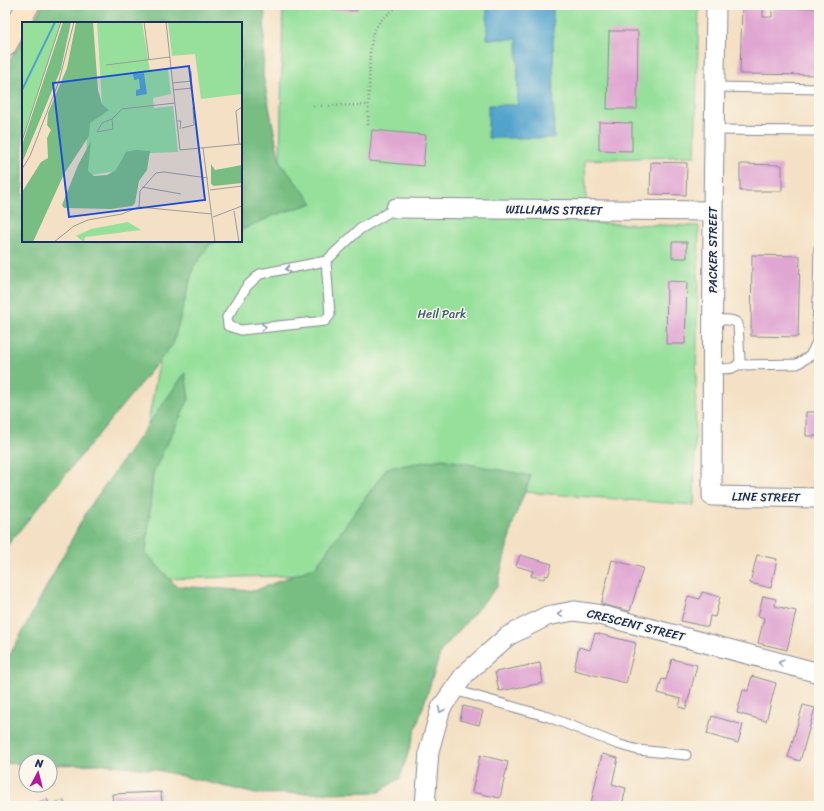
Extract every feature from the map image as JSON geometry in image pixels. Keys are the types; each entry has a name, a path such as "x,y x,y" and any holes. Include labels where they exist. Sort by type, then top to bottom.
{"street":[{"path":"5,46 28,5"},
{"name":"PACKER STREET","path":"712,496 713,211 716,5"},
{"name":"WILLIAMS STREET","path":"396,208 713,211"},
{"name":"LINE STREET","path":"712,496 819,498"},
{"name":"CRESCENT STREET","path":"425,806 429,751 441,708 465,674 508,636 547,616 574,611 596,614 819,673"}],"lane":[{"path":"715,87 819,89"},
{"path":"714,130 819,131"},
{"path":"326,261 330,315 325,321 241,330 228,326 227,317 247,286 260,274 326,261 360,229 396,208"},
{"path":"712,368 735,368 739,365 797,364 810,356 817,342 819,248"},
{"path":"713,320 730,320 736,321 738,324 739,365"},
{"path":"454,690 550,717 617,744 638,750 686,756"}],"path":[{"path":"368,125 370,52 374,32 381,20 399,5"},
{"path":"313,106 369,105"}],"green space":[{"path":"42,5 265,5 263,75 280,163 313,203 275,215 242,230 242,22 33,22"},
{"name":"Heil Park","path":"283,5 699,5 695,156 585,160 587,223 699,226 694,505 382,481 319,575 120,580 180,245 190,242 242,242 242,226 312,203 280,163"},
{"path":"22,40 22,242 215,242 210,244 194,266 173,344 5,548 5,68"},
{"path":"185,373 189,399 153,473 146,553 176,586 254,591 315,567 387,468 443,459 531,476 514,519 497,587 441,651 400,778 379,792 256,794 157,770 104,764 58,765 58,753 18,753 18,764 5,763 5,664 88,509"}],"water":[{"path":"487,5 553,5 554,138 488,138 488,105 518,105 517,39 487,39"}],"building":[{"path":"332,5 357,5 357,11 332,10"},
{"path":"742,5 763,5 763,17 772,17 772,8 819,8 819,75 740,74"},
{"path":"609,31 638,31 637,109 607,109"},
{"path":"599,122 632,123 632,151 599,150"},
{"path":"372,130 426,135 423,166 369,161"},
{"path":"651,162 687,163 686,195 650,194"},
{"path":"740,164 782,165 782,191 740,191"},
{"path":"672,242 687,242 687,258 672,258"},
{"path":"752,255 800,256 798,337 751,336"},
{"path":"667,281 687,282 685,344 666,344"},
{"path":"806,412 819,412 819,436 806,436"},
{"path":"520,555 552,564 548,576 545,575 544,579 531,576 533,571 516,566"},
{"path":"757,555 777,559 771,588 750,583"},
{"path":"612,560 643,568 630,611 601,604"},
{"path":"702,592 720,597 715,617 710,616 708,627 681,621 688,596 700,599"},
{"path":"763,596 776,599 775,606 796,611 787,650 758,643 764,618 758,616"},
{"path":"595,633 636,643 626,683 574,670 579,647 590,650"},
{"path":"672,659 697,665 686,709 679,707 681,699 658,693 662,679 666,680"},
{"path":"540,663 543,683 499,691 495,672"},
{"path":"752,676 776,683 766,721 737,713 743,690 748,691"},
{"path":"803,705 815,708 800,761 788,757"},
{"path":"463,706 483,711 479,725 460,720"},
{"path":"712,716 743,725 738,743 707,734"},
{"path":"602,754 618,758 612,784 626,788 622,806 601,806 591,803"},
{"path":"480,755 508,762 500,798 472,792"},
{"path":"161,792 162,803 113,804 112,794"},
{"path":"47,799 50,805 63,800 66,806 30,806"},
{"path":"28,803 29,806 20,806"}]}
